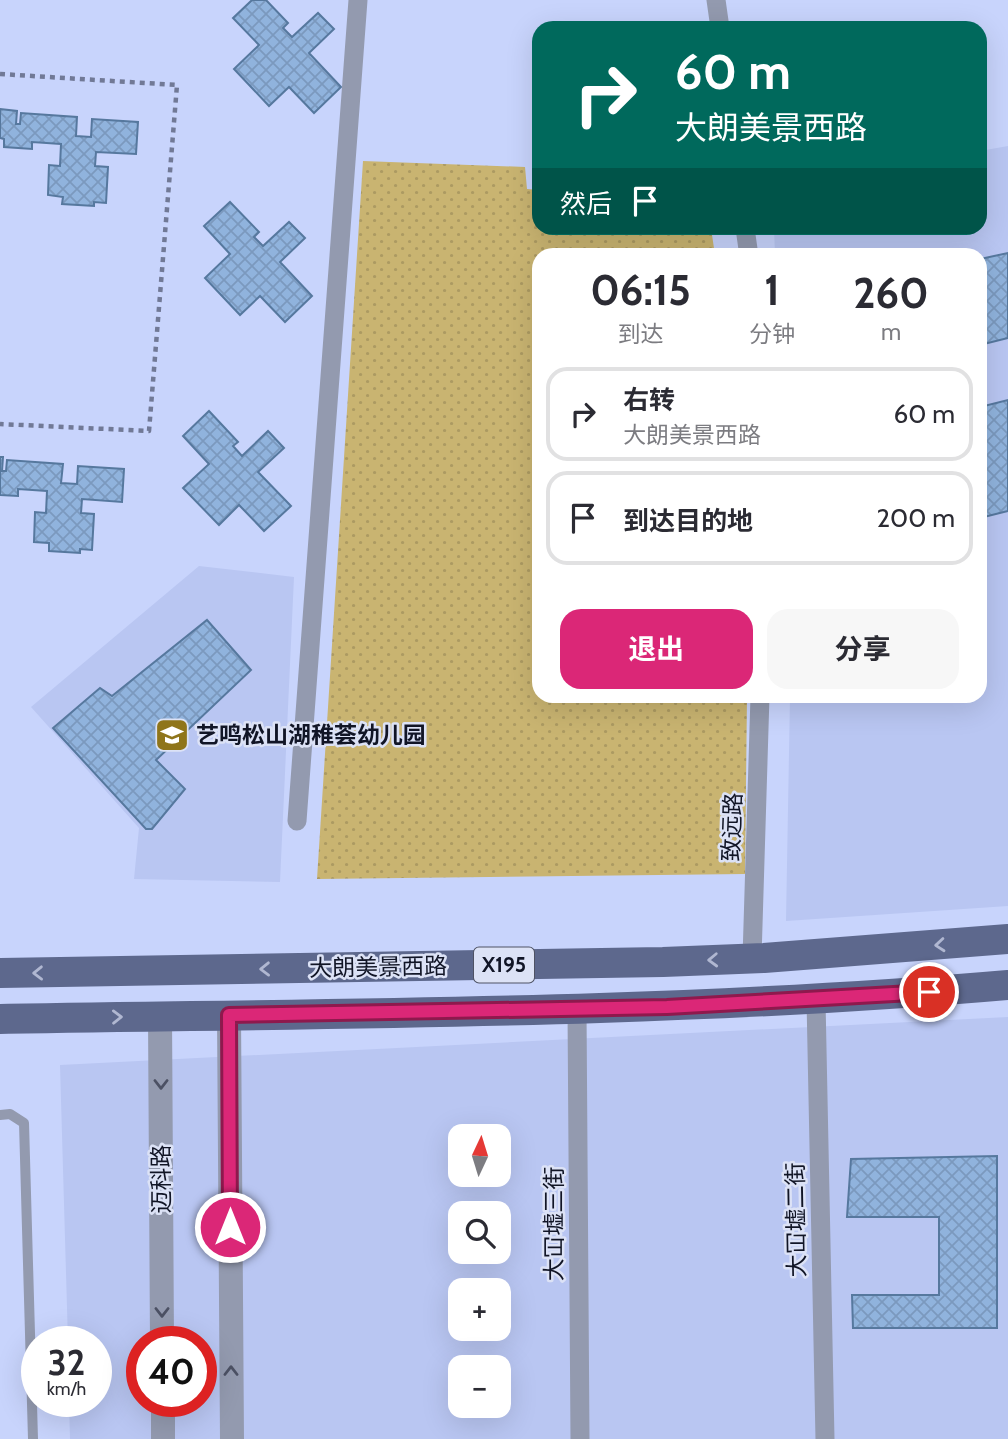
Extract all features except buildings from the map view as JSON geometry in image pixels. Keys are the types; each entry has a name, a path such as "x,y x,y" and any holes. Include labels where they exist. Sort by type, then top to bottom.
{"main road":[{"name":"大朗美景西路","path":"0,973 752,958 1008,939"},
{"name":"大朗美景西路","path":"0,1018 577,1009 816,1000 1008,987"}],"street":[{"path":"297,821 359,0"},
{"path":"716,0 719,21"},
{"name":"致远路","path":"752,958 760,703"},
{"name":"大冚墟二街","path":"816,1000 825,1439"},
{"name":"大冚墟三街","path":"577,1009 580,1439"},
{"path":"229,1015 232,1439"},
{"name":"迈科路","path":"160,1016 162,1326"},
{"path":"163,1417 163,1439"}],"lane":[{"path":"0,1115 10,1114 24,1123 33,1439"}],"path":[{"path":"0,74 177,85 149,431 0,424"}],"shaded area":[{"path":"1008,146 1008,906 786,921 790,703 987,703 987,248 775,248 774,235 987,235 987,150"},
{"path":"363,161 525,167 527,189 532,189 532,235 712,235 714,248 532,248 532,703 747,703 745,874 317,879"},
{"name":"艺鸣松山湖稚荟幼儿园","path":"199,566 294,577 280,882 134,879 139,828 31,707"},
{"path":"1008,1017 1008,1439 70,1439 69,1417 112,1417 112,1326 68,1326 60,1065"}],"place":[{"name":"艺鸣松山湖稚荟幼儿园","path":"172,735"}],"route":[{"path":"230,1227 229,1015 667,1007 794,1002 929,992"}]}
